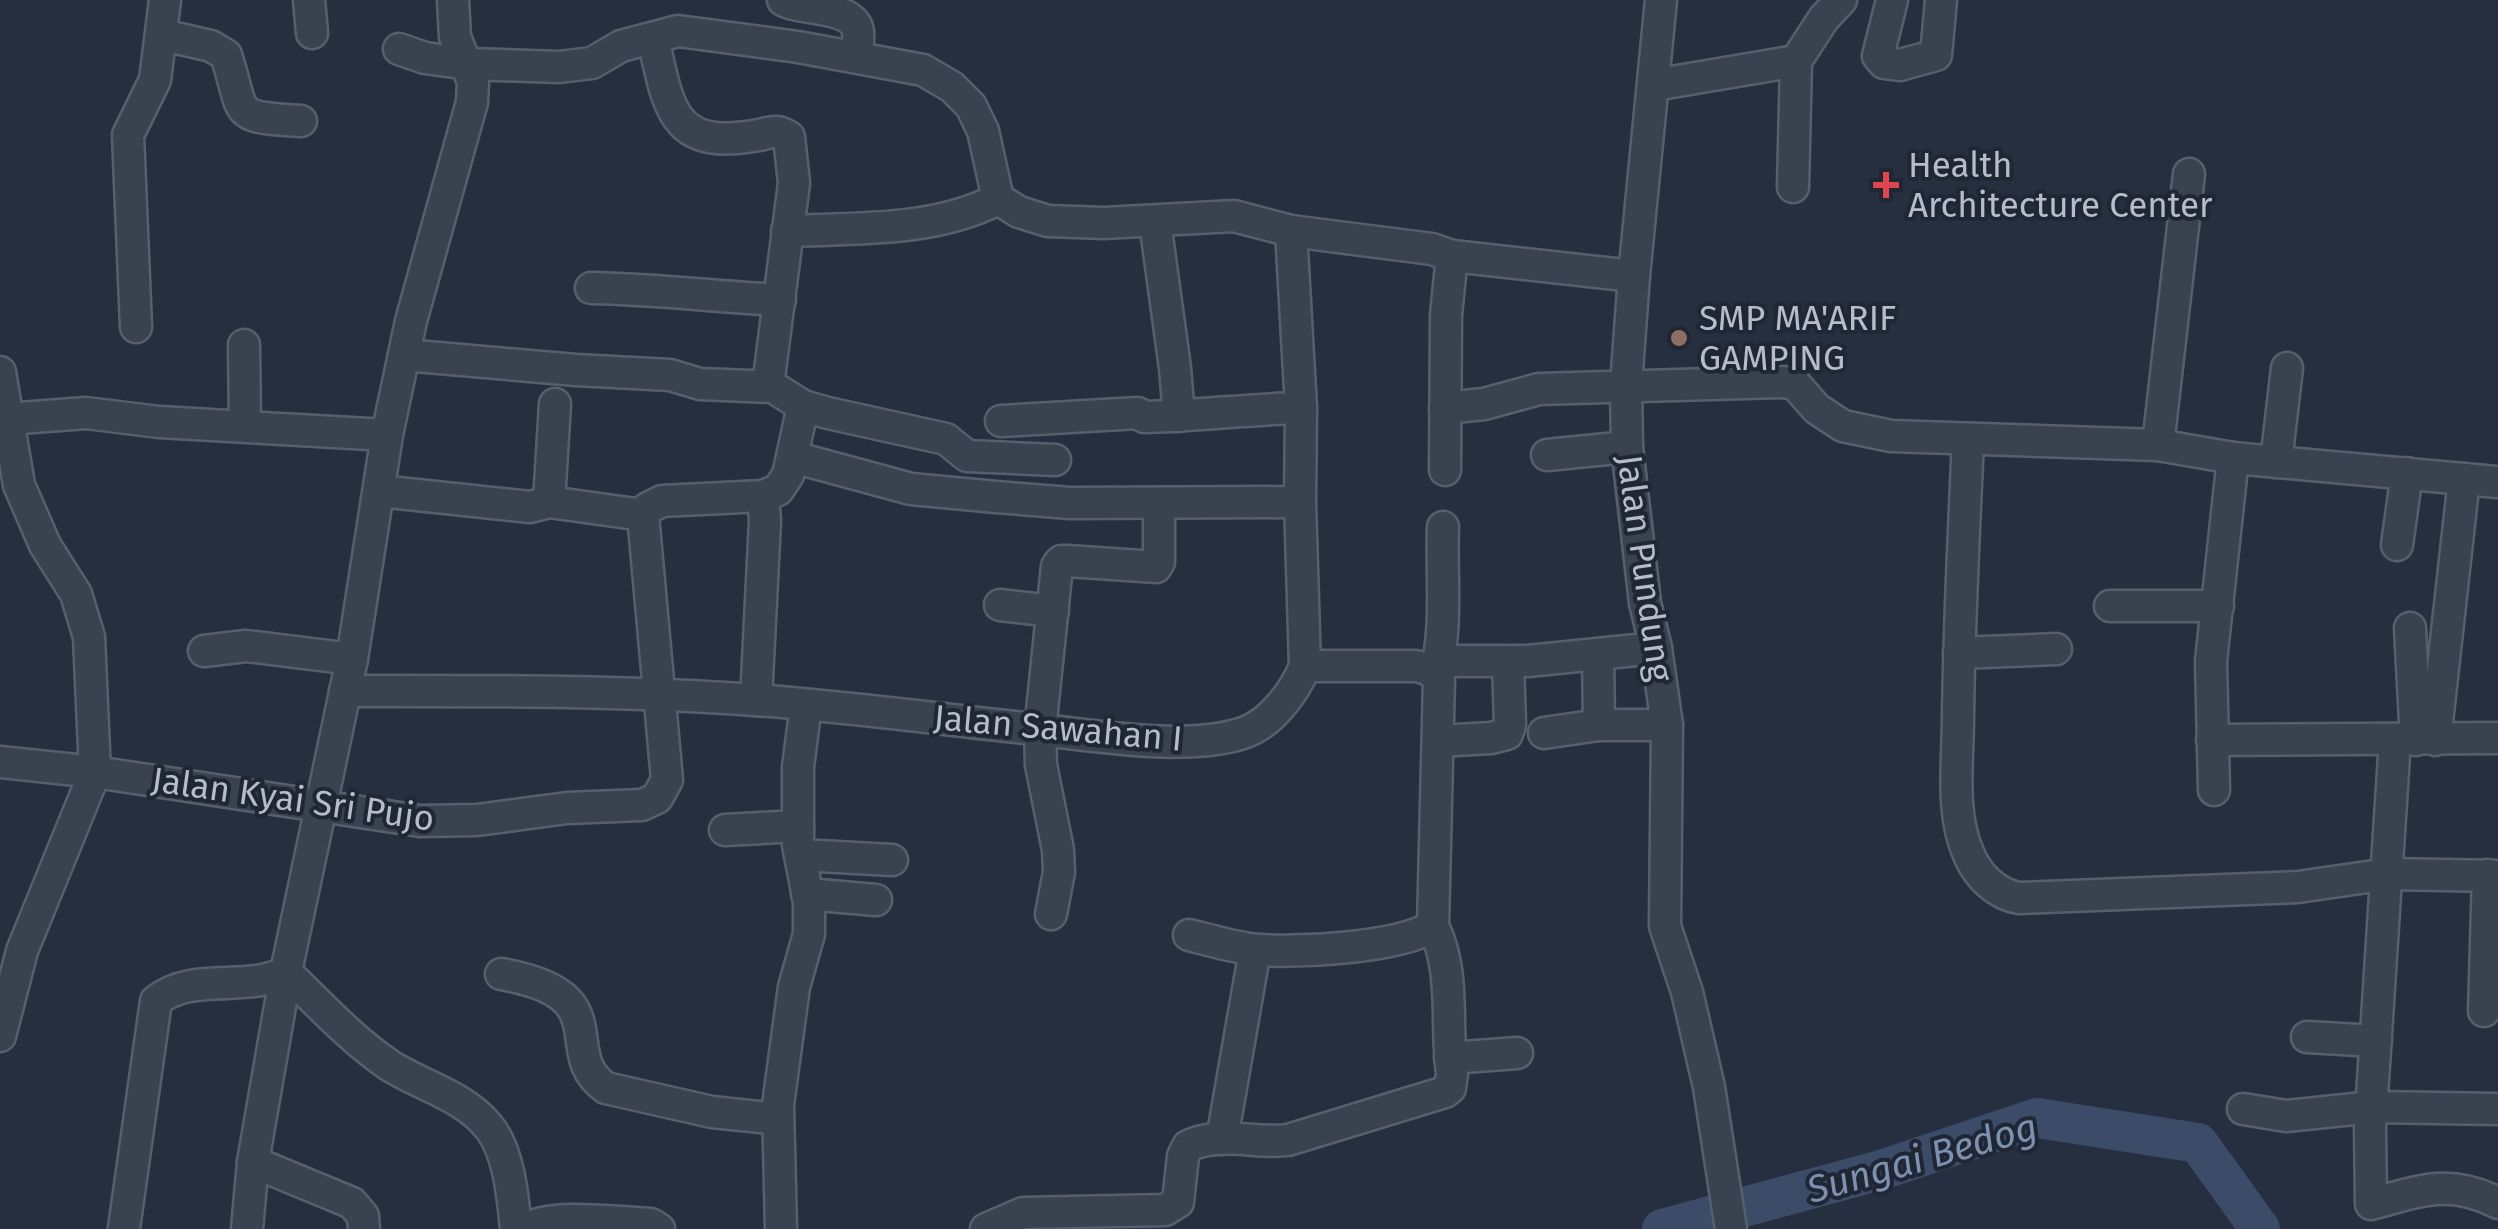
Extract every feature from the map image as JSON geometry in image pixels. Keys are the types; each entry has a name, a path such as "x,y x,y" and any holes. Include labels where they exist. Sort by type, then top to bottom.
{"street":[{"path":"136,327 128,135 155,80 165,0"},
{"path":"310,0 312,33"},
{"path":"246,1229 286,972 352,659 387,435 442,202 472,102 473,82 456,37 452,0"},
{"path":"783,0 853,21 858,30 857,57"},
{"name":"Jalan Pundung","path":"1661,0 1634,276 1626,386 1627,447 1645,603 1668,725 1665,926 1687,992 1718,1130 1731,1229"},
{"path":"1793,187 1796,61 1841,0"},
{"path":"1927,0 1909,4 1890,0 1878,56 1884,63 1900,65 1936,55 1940,0"},
{"path":"398,49 425,58 469,64 559,67 592,63 621,46 678,32 857,57 923,70 952,87 971,106 983,131 998,199 1019,212 1048,221 1155,222 1234,216 1291,231 1452,256 1634,276"},
{"path":"163,34 211,46 226,55 241,108 258,119 302,121"},
{"path":"653,38 663,83 686,128 713,139 775,131 789,137 794,182 768,386"},
{"path":"1654,84 1796,61"},
{"path":"2158,445 2189,174"},
{"path":"787,231 914,222 970,213 998,199"},
{"path":"1155,222 1178,416"},
{"path":"1291,231 1301,408 1305,666 1437,667 1656,648"},
{"path":"1445,470 1446,315 1452,256"},
{"path":"591,288 666,289 694,295 780,300"},
{"path":"244,345 245,426"},
{"path":"404,355 670,375 700,384 768,386 803,406 946,439 968,456 1055,460"},
{"path":"2276,462 2287,368"},
{"path":"0,372 19,485 46,544 76,594 89,637 95,772 22,951 0,1036"},
{"path":"1445,408 1484,404 1527,390 1784,382 1795,384 1817,409 1843,426 1891,436 2158,445 2233,458 2498,482"},
{"path":"548,502 555,404"},
{"path":"379,491 530,508 548,502 644,516 648,508 662,501 763,496 782,486 793,457 803,406"},
{"path":"1001,421 1301,408"},
{"path":"6,420 86,413 387,435"},
{"path":"1054,502 1056,417"},
{"path":"1968,440 1956,769 1963,839 1980,872 2004,895 2019,898 2264,889 2334,884 2388,874 2493,875 2484,1010"},
{"path":"1547,456 1627,447"},
{"path":"793,457 911,489 1054,502 1300,502"},
{"path":"2214,790 2211,661 2233,458"},
{"path":"2397,546 2407,474"},
{"path":"2464,478 2388,874 2376,1041 2372,1217 2432,1188 2472,1190 2498,1203"},
{"path":"756,700 763,496"},
{"path":"1050,914 1059,872 1058,850 1041,765 1040,730 1057,566 1061,561 1156,567 1160,504"},
{"name":"Jalan Kyai Sri Pujo","path":"0,762 95,772 420,820 478,820 567,808 642,806 658,798 667,780 644,516"},
{"path":"986,1229 1022,1213 1165,1210 1178,1202 1183,1156 1188,1146 1222,1139 1288,1140 1450,1088 1448,974 1433,926 1432,885 1440,741 1441,686 1437,667 1443,527"},
{"path":"1000,606 1053,610"},
{"path":"2110,606 2218,606"},
{"path":"2410,628 2416,740"},
{"path":"204,651 246,646 352,659"},
{"path":"1959,653 2056,648"},
{"path":"1598,656 1599,726"},
{"path":"1440,741 1506,734 1510,725 1508,662"},
{"name":"Jalan Sawahan I","path":"345,691 573,690 661,694 756,700 1107,738 1168,740 1245,732 1271,714 1298,682 1305,666"},
{"path":"782,1229 778,1118 794,987 809,934 799,840 798,766 806,705"},
{"path":"1544,732 1668,725"},
{"path":"2212,740 2498,738"},
{"path":"725,830 799,840 892,860"},
{"path":"807,894 876,900"},
{"path":"1189,935 1255,950 1306,949 1404,939 1433,926"},
{"path":"1222,1139 1255,950"},
{"path":"124,1228 156,1000 176,988 268,979 286,972"},
{"path":"286,972 345,1029 390,1065 456,1101 489,1126 510,1174 516,1229"},
{"path":"501,974 542,984 572,1005 580,1018 588,1064 606,1088 712,1112 778,1118"},
{"path":"2307,1037 2376,1041"},
{"path":"1450,1058 1516,1053"},
{"path":"2243,1109 2286,1116 2373,1107 2498,1109"},
{"path":"254,1162 352,1203 363,1216 364,1229"},
{"path":"526,1229 550,1221 651,1224 659,1229"},
{"path":"112,1229 133,1229"}],"waterway":[{"name":"Sungai Bedog","path":"1662,1229 1881,1170 2037,1118 2198,1143 2260,1229"}],"place":[{"name":"Health Architecture Center","path":"1886,185"},
{"name":"SMP MA'ARIF GAMPING","path":"1679,338"}]}
